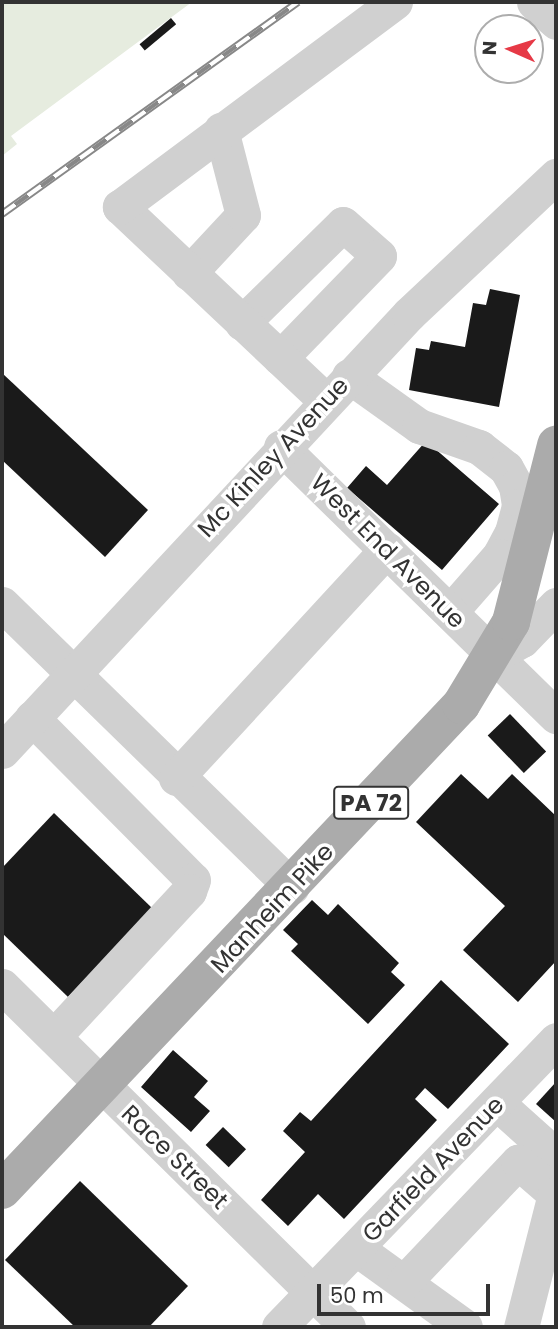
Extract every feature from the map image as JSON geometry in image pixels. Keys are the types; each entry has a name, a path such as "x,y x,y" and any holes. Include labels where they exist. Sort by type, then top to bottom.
{"main road":[{"name":"Manheim Pike","path":"2,1190 436,734 493,656 522,591 556,444"}],"street":[{"path":"395,2 120,207 280,358 419,426 479,447 506,468 516,486 519,506 512,532 499,556 450,612"},
{"path":"534,2 556,22"},
{"path":"189,272 243,215 221,130"},
{"name":"Mc Kinley Avenue","path":"2,751 337,388 556,176"},
{"path":"242,323 343,224 379,256 280,358"},
{"name":"West End Avenue","path":"281,447 556,716"},
{"path":"176,778 387,549"},
{"path":"2,604 176,778 292,887"},
{"path":"493,656 522,640 556,605"},
{"path":"32,718 151,833 193,880 189,891 55,1034"},
{"name":"Race Street","path":"2,986 55,1034 102,1087 348,1327"},
{"name":"Garfield Avenue","path":"279,1327 556,1040"},
{"path":"497,1103 556,1156"},
{"path":"404,1282 518,1161 555,1194 521,1327"},
{"path":"357,1249 465,1327"}],"shaded area":[{"path":"2,2 192,2 11,136 17,144 2,156"}],"building":[{"path":"171,18 176,24 145,50 140,44"},
{"path":"490,289 520,295 499,407 409,390 416,348 429,350 431,341 465,347 473,303 486,305"},
{"path":"2,373 148,510 105,557 2,460"},
{"path":"426,441 499,504 442,570 347,488 366,466 387,485"},
{"path":"510,714 546,751 524,773 488,736"},
{"path":"461,774 488,799 512,774 556,816 556,961 518,1002 463,950 505,906 416,822"},
{"path":"54,813 153,909 68,997 2,933 2,868"},
{"path":"312,900 328,915 338,904 399,963 391,972 405,985 368,1024 291,951 298,944 283,930"},
{"path":"441,980 509,1044 448,1109 425,1088 415,1099 437,1120 344,1219 318,1194 288,1226 261,1200 305,1152 283,1131 300,1112 311,1121"},
{"path":"173,1050 208,1081 194,1097 210,1111 191,1132 141,1087"},
{"path":"556,1082 556,1122 536,1104"},
{"path":"223,1127 246,1149 229,1167 206,1145"},
{"path":"80,1181 188,1286 149,1327 75,1327 5,1260"}],"railway":[{"path":"2,214 298,2"}]}
